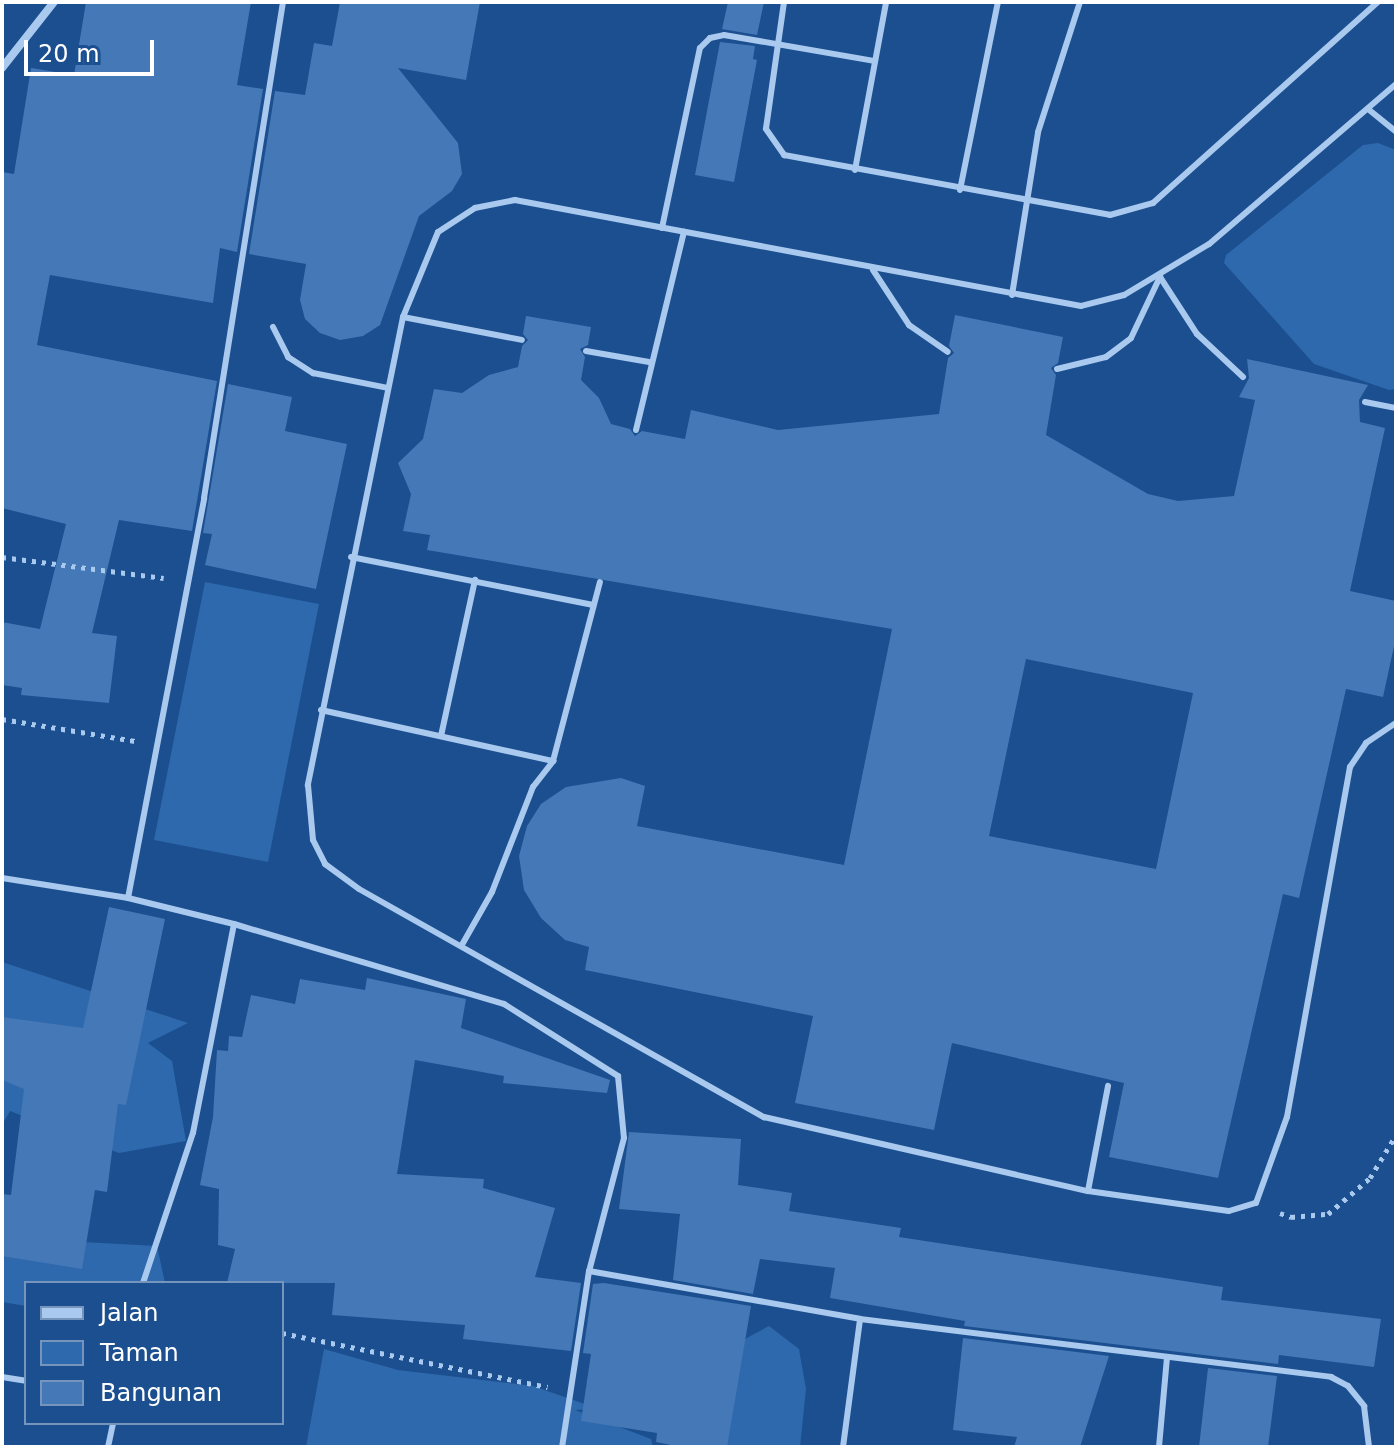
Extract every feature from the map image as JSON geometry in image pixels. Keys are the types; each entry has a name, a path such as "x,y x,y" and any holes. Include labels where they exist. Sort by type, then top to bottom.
{"street":[{"path":"2,68 54,2"}],"lane":[{"path":"128,898 189,581 283,2"},
{"path":"784,2 766,129 771,144 784,155 1026,203 1110,215 1153,203 1378,2"},
{"path":"855,170 886,2"},
{"path":"960,190 998,2"},
{"path":"1012,295 1038,132 1080,2"},
{"path":"662,228 700,48 710,38 724,35 874,61"},
{"path":"1396,84 1209,244 1160,277 1124,295 1081,306 873,270 515,200 475,208 438,232 403,317 351,557 308,785 313,840 325,864 359,889 463,943 764,1117 1088,1191 1229,1211 1256,1203 1287,1117 1350,767 1366,743 1396,723"},
{"path":"1368,109 1396,132"},
{"path":"636,430 649,362 684,232"},
{"path":"873,270 909,325 948,352"},
{"path":"1057,369 1106,357 1131,338 1160,277"},
{"path":"1160,277 1197,334 1243,377"},
{"path":"403,317 522,340"},
{"path":"273,327 288,357 313,373 388,388"},
{"path":"586,351 649,362"},
{"path":"1365,402 1396,408"},
{"path":"351,557 593,605"},
{"path":"441,736 475,580"},
{"path":"463,943 492,892 533,787 553,761 600,582"},
{"path":"321,710 553,761"},
{"path":"2,878 128,898 234,924 504,1004 618,1076 624,1138 589,1271 562,1447"},
{"path":"144,1281 193,1133 234,924"},
{"path":"1088,1191 1108,1086"},
{"path":"589,1271 860,1319 1331,1377 1348,1386 1364,1406 1369,1447"},
{"path":"843,1447 860,1319"},
{"path":"1159,1447 1167,1358"},
{"path":"2,1377 24,1381"},
{"path":"108,1447 113,1425"}],"path":[{"path":"2,557 189,581"},
{"path":"2,719 156,745"},
{"path":"1256,1203 1291,1217 1328,1214 1370,1178 1396,1135"},
{"path":"284,1333 569,1391"}],"green space":[{"path":"1378,143 1396,150 1396,389 1389,390 1314,364 1224,263 1226,255 1363,145"},
{"path":"205,582 319,604 268,862 154,840"},
{"path":"2,962 188,1023 148,1043 172,1061 186,1141 119,1153 10,1111 2,1125"},
{"path":"2,1224 9,1238 157,1246 165,1281 24,1281 24,1306 2,1302"},
{"path":"769,1326 799,1349 806,1389 800,1447 716,1447 743,1340"},
{"path":"324,1349 398,1370 533,1386 599,1409 575,1410 651,1439 653,1447 306,1447"}],"building":[{"path":"86,2 251,2 237,85 263,89 237,252 220,248 213,303 50,275 37,345 217,381 192,531 119,520 92,633 117,636 109,703 21,695 22,688 2,685 2,622 40,629 66,524 2,508 2,172 14,174 31,68 74,75"},
{"path":"340,2 480,2 466,80 398,68 458,143 462,174 452,191 419,216 380,325 363,336 340,340 320,333 305,319 300,300 306,264 249,254 275,91 305,95 314,43 332,46"},
{"path":"728,2 764,2 757,35 722,29"},
{"path":"720,42 755,46 753,59 757,60 734,182 695,175"},
{"path":"955,315 1063,337 1058,363 1051,368 1056,375 1046,435 1148,494 1178,501 1234,496 1255,400 1239,397 1249,378 1247,359 1368,385 1359,400 1360,422 1385,428 1350,591 1396,601 1396,637 1383,697 1346,689 1299,898 1283,894 1218,1178 1109,1157 1124,1083 952,1043 934,1130 795,1103 813,1016 585,970 589,947 565,940 541,918 524,890 519,856 527,826 541,804 566,787 621,778 645,786 637,826 844,865 892,629 427,550 430,535 403,531 411,494 398,463 423,439 434,389 462,393 489,375 518,367 522,346 528,340 523,334 526,316 591,327 588,345 580,349 585,357 581,380 599,398 611,424 630,429 635,436 642,431 685,439 691,410 778,430 939,414 948,358 954,353 949,346","holes":["1026,659 1193,693 1156,869 989,836"]},
{"path":"228,384 292,397 285,431 347,444 316,589 205,565 212,534 203,533"},
{"path":"109,907 165,919 126,1105 118,1104 107,1192 95,1190 82,1269 2,1256 2,1194 11,1195 24,1089 2,1080 2,1017 83,1028"},
{"path":"367,978 466,999 461,1028 610,1080 607,1093 503,1083 504,1076 415,1060 397,1174 484,1179 483,1188 555,1208 535,1277 581,1283 571,1351 463,1339 465,1325 332,1315 335,1283 227,1281 235,1249 218,1245 219,1189 200,1185 213,1117 217,1050 228,1051 229,1036 242,1037 251,995 295,1004 300,979 365,990"},
{"path":"629,1132 741,1139 738,1185 792,1193 789,1211 901,1228 899,1237 1223,1287 1221,1300 1381,1319 1374,1367 1279,1355 1278,1364 964,1326 965,1321 830,1298 835,1268 760,1259 753,1294 673,1280 680,1214 619,1209"},
{"path":"604,1283 751,1306 727,1447 681,1447 656,1442 657,1433 581,1421 591,1354 583,1353 593,1284"},
{"path":"963,1338 1109,1356 1080,1447 1014,1447 1017,1437 953,1430"},
{"path":"1208,1368 1277,1376 1268,1447 1199,1447"}]}
